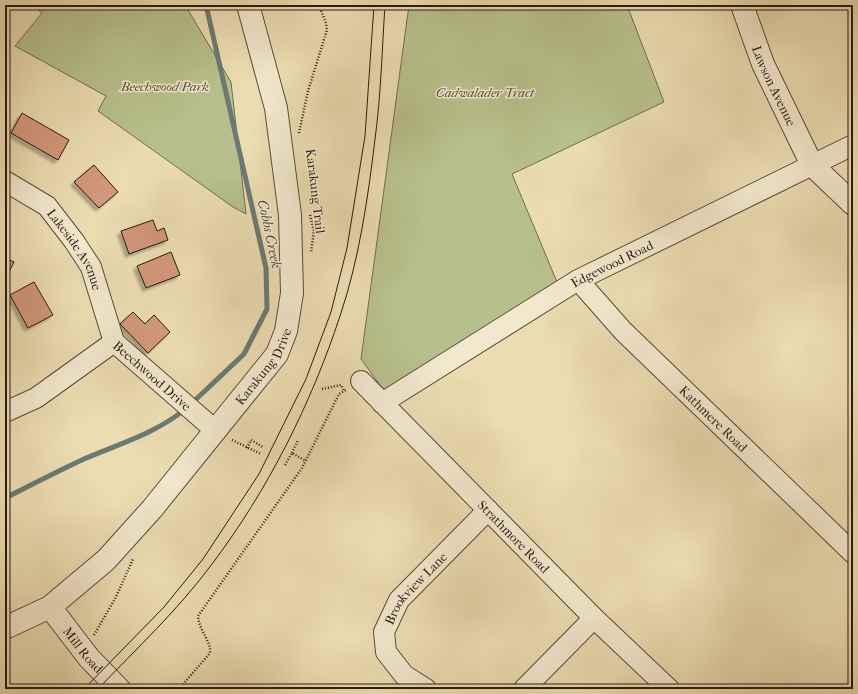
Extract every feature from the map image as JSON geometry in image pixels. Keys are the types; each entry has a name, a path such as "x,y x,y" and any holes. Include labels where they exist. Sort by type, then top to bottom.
{"street":[{"name":"Karakung Drive","path":"5,628 50,607 106,560 152,509 209,425 277,354 286,331 292,293 290,216 276,108 248,5"},
{"name":"Lawson Avenue","path":"742,5 763,64 812,165"},
{"name":"Edgewood Road","path":"382,404 578,280 853,145"},
{"path":"812,165 853,204"},
{"name":"Lakeside Avenue","path":"5,181 48,206 74,240 91,267 114,342"},
{"name":"Kathmere Road","path":"578,280 623,330 853,553"},
{"name":"Beechwood Drive","path":"5,412 36,398 114,342 209,425"},
{"name":"Strathmore Road","path":"361,381 594,618 670,689"},
{"name":"Brookview Lane","path":"426,689 404,675 386,652 384,632 399,600 488,510"},
{"name":"Mill Road","path":"50,607 89,658 119,689"},
{"path":"524,689 594,618"}],"path":[{"name":"Karakung Trail","path":"300,140 299,133 308,91 327,30 326,22 319,5"},
{"name":"Karakung Trail","path":"309,211 314,231 311,254"},
{"path":"179,689 210,653 210,647 199,626 198,616 306,461 339,394 361,381"},
{"path":"322,389 340,385 344,391"},
{"path":"261,454 247,448 251,440 263,447"},
{"path":"285,465 298,440"},
{"path":"292,453 306,461"},
{"path":"91,640 116,597 134,557"}],"green space":[{"name":"Beechwood Park","path":"32,5 185,5 231,82 246,214 233,207 98,111 106,96 15,46 42,13"},
{"name":"Cadwalader Tract","path":"409,5 627,5 664,102 512,174 557,282 385,392 361,359"}],"building":[{"path":"22,113 69,140 58,160 11,133"},
{"path":"94,165 118,192 99,208 74,182"},
{"path":"153,220 157,231 164,228 168,240 129,254 121,231"},
{"path":"171,252 180,275 146,288 137,266"},
{"path":"5,258 14,262 5,280"},
{"path":"34,282 53,315 28,328 10,295"},
{"path":"133,312 145,324 154,315 170,332 148,353 120,324"}],"waterway":[{"name":"Cobbs Creek","path":"191,404 244,354 267,309 266,268 206,5"},
{"name":"Cobbs Creek","path":"5,498 84,459 163,425 185,409"}],"tram line":[{"path":"84,689 164,607 203,559 259,474 306,379 331,312 347,248 365,136 374,5"},
{"path":"98,689 185,597 199,581 232,536 252,506 286,445 302,414 316,381 347,295 358,251 377,122 385,5"}]}
